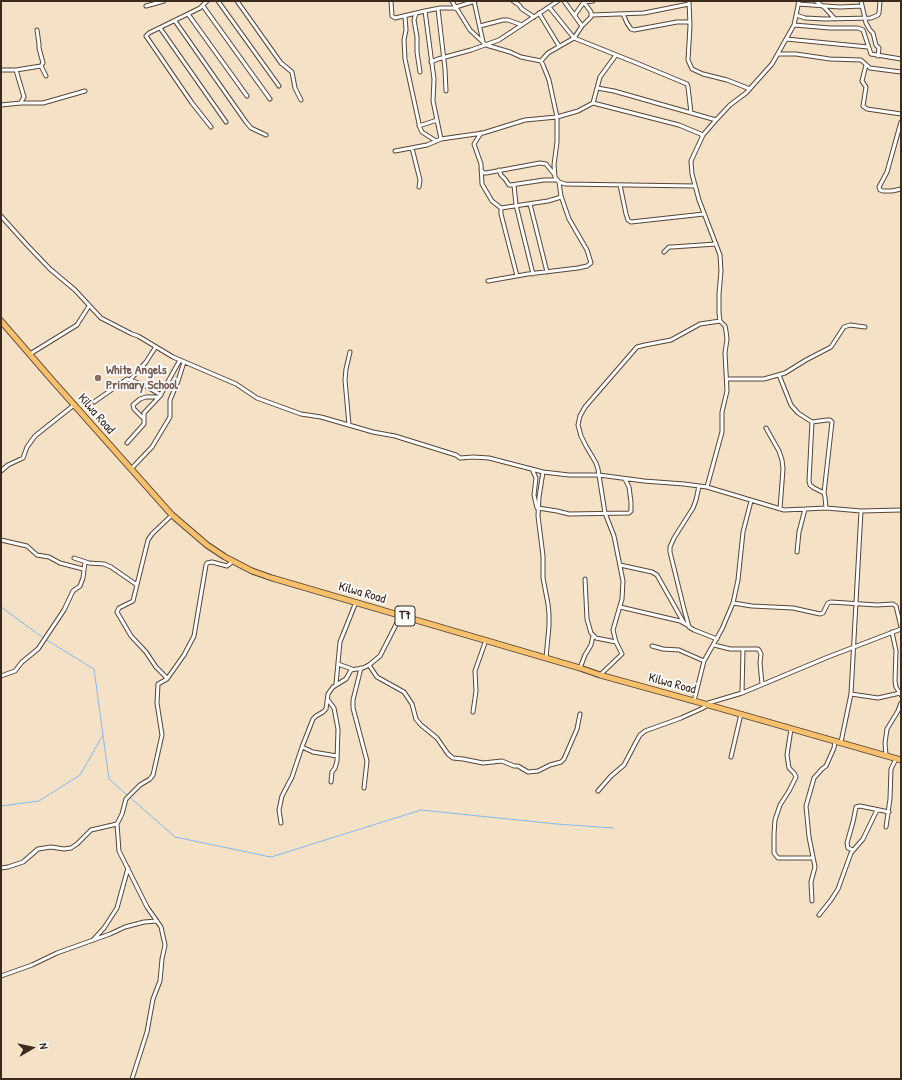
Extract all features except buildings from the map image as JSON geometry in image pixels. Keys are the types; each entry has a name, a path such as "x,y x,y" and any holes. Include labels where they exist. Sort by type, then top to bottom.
{"highway":[{"name":"Kilwa Road","path":"1,321 172,515 207,545 252,571 600,675 899,759"}],"street":[{"path":"146,6 164,1"},
{"path":"207,1 203,6 149,33 147,37 211,127"},
{"path":"218,1 279,86"},
{"path":"238,1 281,63 292,72 295,88 301,100"},
{"path":"391,1 392,17 396,18 425,11 456,8 475,1 476,13 485,44"},
{"path":"452,1 470,30 485,44 510,52 520,57 541,62 544,65 557,116 557,142 554,174"},
{"path":"513,1 534,17"},
{"path":"431,62 499,40 558,1"},
{"path":"564,1 582,26"},
{"path":"575,16 583,1"},
{"path":"583,1 593,1"},
{"path":"583,1 592,15"},
{"path":"816,1 835,19"},
{"path":"861,1 867,27 873,33 876,45 879,48 878,56"},
{"path":"796,15 812,19 865,19 878,15 880,1"},
{"path":"541,62 548,53 574,38 592,15 644,13 689,3 690,22 688,60 692,69 750,89"},
{"path":"707,487 722,432 722,412 727,391 725,353 727,339 725,326 720,321 718,304 721,261 695,186 690,163 703,135 730,105 743,96 768,70 794,25 798,3 823,6 862,6"},
{"path":"203,6 270,99"},
{"path":"549,7 574,38 686,84 688,87 691,113"},
{"path":"438,9 446,91"},
{"path":"425,11 434,86 433,101 441,139"},
{"path":"416,13 414,20 420,72"},
{"path":"539,13 559,46"},
{"path":"188,14 247,96"},
{"path":"623,14 631,29 634,30 677,22 690,22"},
{"path":"404,16 406,30 404,40 405,59 419,126 422,132 436,141"},
{"path":"480,26 503,20 522,25"},
{"path":"175,21 246,122 251,128 266,135"},
{"path":"794,25 830,28 858,28 863,30 871,54 901,59"},
{"path":"160,28 226,122"},
{"path":"38,30 40,44 39,48 43,63 40,66"},
{"path":"786,39 868,47"},
{"path":"778,54 796,54 830,59 861,60 866,66 875,69 901,72"},
{"path":"395,151 427,145 441,139 481,133 525,120 557,116 578,111 593,102 600,77 616,55"},
{"path":"1,70 16,70 40,66"},
{"path":"40,66 46,76"},
{"path":"866,66 862,81 866,87 864,106 868,109 901,114"},
{"path":"16,70 24,96 21,103"},
{"path":"597,88 614,91 716,120"},
{"path":"1,105 43,103 85,91"},
{"path":"593,102 679,125 703,135"},
{"path":"419,126 438,120"},
{"path":"901,122 887,172 879,187 880,190 883,191 901,189"},
{"path":"481,133 474,144 480,162 483,188 492,202 501,208 530,204 555,199 561,196"},
{"path":"412,148 420,179 419,187"},
{"path":"481,169 485,173 540,162 546,164 558,181 561,196 569,219 587,250 591,262 587,266 578,268 488,281"},
{"path":"499,170 509,185 544,180 558,181 565,184 695,186"},
{"path":"514,185 516,205 533,274"},
{"path":"620,185 626,214 628,220 631,222 704,214"},
{"path":"530,204 547,272"},
{"path":"501,208 501,214 517,276"},
{"path":"1,216 27,245 75,290 101,318 138,336 155,348 226,379 257,398 301,414 321,417 349,426 395,436 456,455 461,458 489,458 544,472 569,475 599,475 707,487 780,509 826,508 901,510"},
{"path":"664,252 672,247 716,244"},
{"path":"30,354 77,325 89,306"},
{"path":"600,675 622,656 622,652 616,642 613,630 624,587 614,536 605,513 596,463 586,446 578,425 580,416 585,407 637,348 671,340 700,324 720,321"},
{"path":"727,379 764,379 779,375 792,370 806,360 831,347 844,327 850,325 865,327"},
{"path":"130,380 146,362 155,348"},
{"path":"349,426 345,380 350,352"},
{"path":"127,443 145,423 144,413 160,396 182,361"},
{"path":"131,469 152,447 170,416 170,400 178,381 182,361"},
{"path":"779,375 790,405 798,413 812,422 827,420 832,422 824,493 826,497 826,508"},
{"path":"94,402 125,380 130,380 160,396"},
{"path":"144,419 134,409 133,405 142,398 160,396"},
{"path":"1,471 8,465 23,458 35,436 74,405"},
{"path":"812,422 809,481 810,485 824,493"},
{"path":"766,428 779,451 784,469 780,509"},
{"path":"532,468 536,478 534,496 543,556 543,578 549,614 546,658"},
{"path":"539,526 538,508 544,472"},
{"path":"538,508 569,514 629,513 631,511 632,502 626,479"},
{"path":"689,627 671,559 670,547 678,531 690,515 696,500 699,486"},
{"path":"694,701 704,660 714,645 733,603 738,580 743,536 751,501"},
{"path":"797,552 799,532 805,509"},
{"path":"812,901 811,882 815,867 809,836 806,806 814,778 826,766 838,742 851,694 861,510"},
{"path":"166,680 146,652 131,636 117,612 119,608 133,600 148,540 152,534 172,515"},
{"path":"1,540 27,546 37,555 49,557 60,563 83,569"},
{"path":"74,558 85,562 104,564 137,585"},
{"path":"132,1079 145,1039 153,999 159,985 162,970 162,959 166,944 162,930 150,913 139,893 118,847 117,824 122,814 126,799 153,775 162,735 157,703 158,684 166,680 184,655 194,636 207,564 212,562 227,566 233,561"},
{"path":"1,676 15,671 22,662 38,649 64,610 73,591 80,586 83,578 85,562"},
{"path":"620,566 652,572 657,575 684,623 694,630 717,639"},
{"path":"580,668 591,645 593,636 587,619 585,579"},
{"path":"336,684 340,642 356,602"},
{"path":"598,791 624,765 640,735 644,731 681,718 701,709 706,704 742,693 901,628 894,604 856,604 831,602 828,603 823,612 820,614 793,608 752,606 733,603"},
{"path":"620,607 684,623"},
{"path":"338,664 352,669 368,666 380,656 401,615"},
{"path":"851,694 878,698 900,694 894,681 896,669 895,645 892,632"},
{"path":"593,636 616,642"},
{"path":"473,712 476,693 475,670 486,640"},
{"path":"714,645 730,649 758,649 761,654 760,663 762,684"},
{"path":"895,645 901,645"},
{"path":"652,646 679,650 704,660"},
{"path":"742,693 743,649"},
{"path":"368,666 378,677 404,692 412,704 417,720 437,738 448,754 453,758 463,758 484,763 502,760 514,766 518,766 528,772 538,771 550,765 562,762 577,729 580,714"},
{"path":"361,668 353,700 353,708 367,761 364,788"},
{"path":"282,823 279,810 280,801 292,776 313,719 325,711 330,691 336,684 346,679 352,669"},
{"path":"328,700 334,706 338,728 336,766 332,772 331,782"},
{"path":"886,756 885,743 887,729 901,705"},
{"path":"731,757 741,714"},
{"path":"791,729 787,755 789,768 796,777 789,792 780,805 775,820 774,853 778,858 813,858"},
{"path":"302,747 313,752 337,756"},
{"path":"886,827 889,812 891,769 899,759"},
{"path":"853,850 848,848 847,843 854,818 855,807 860,806 889,812"},
{"path":"819,915 838,889 853,850 863,839 877,810"},
{"path":"1,868 10,867 23,862 36,850 51,847 64,849 71,848 91,830 117,824"},
{"path":"93,940 104,928 117,908 128,868"},
{"path":"1,976 32,965 57,953 133,925 157,921"}],"waterway":[{"path":"1,607 45,639 94,669 109,779 175,837 271,857 421,810 557,824 613,828"},
{"path":"1,806 39,801 80,775 103,735"}],"place":[{"name":"White Angels Primary School","path":"98,378"}]}
